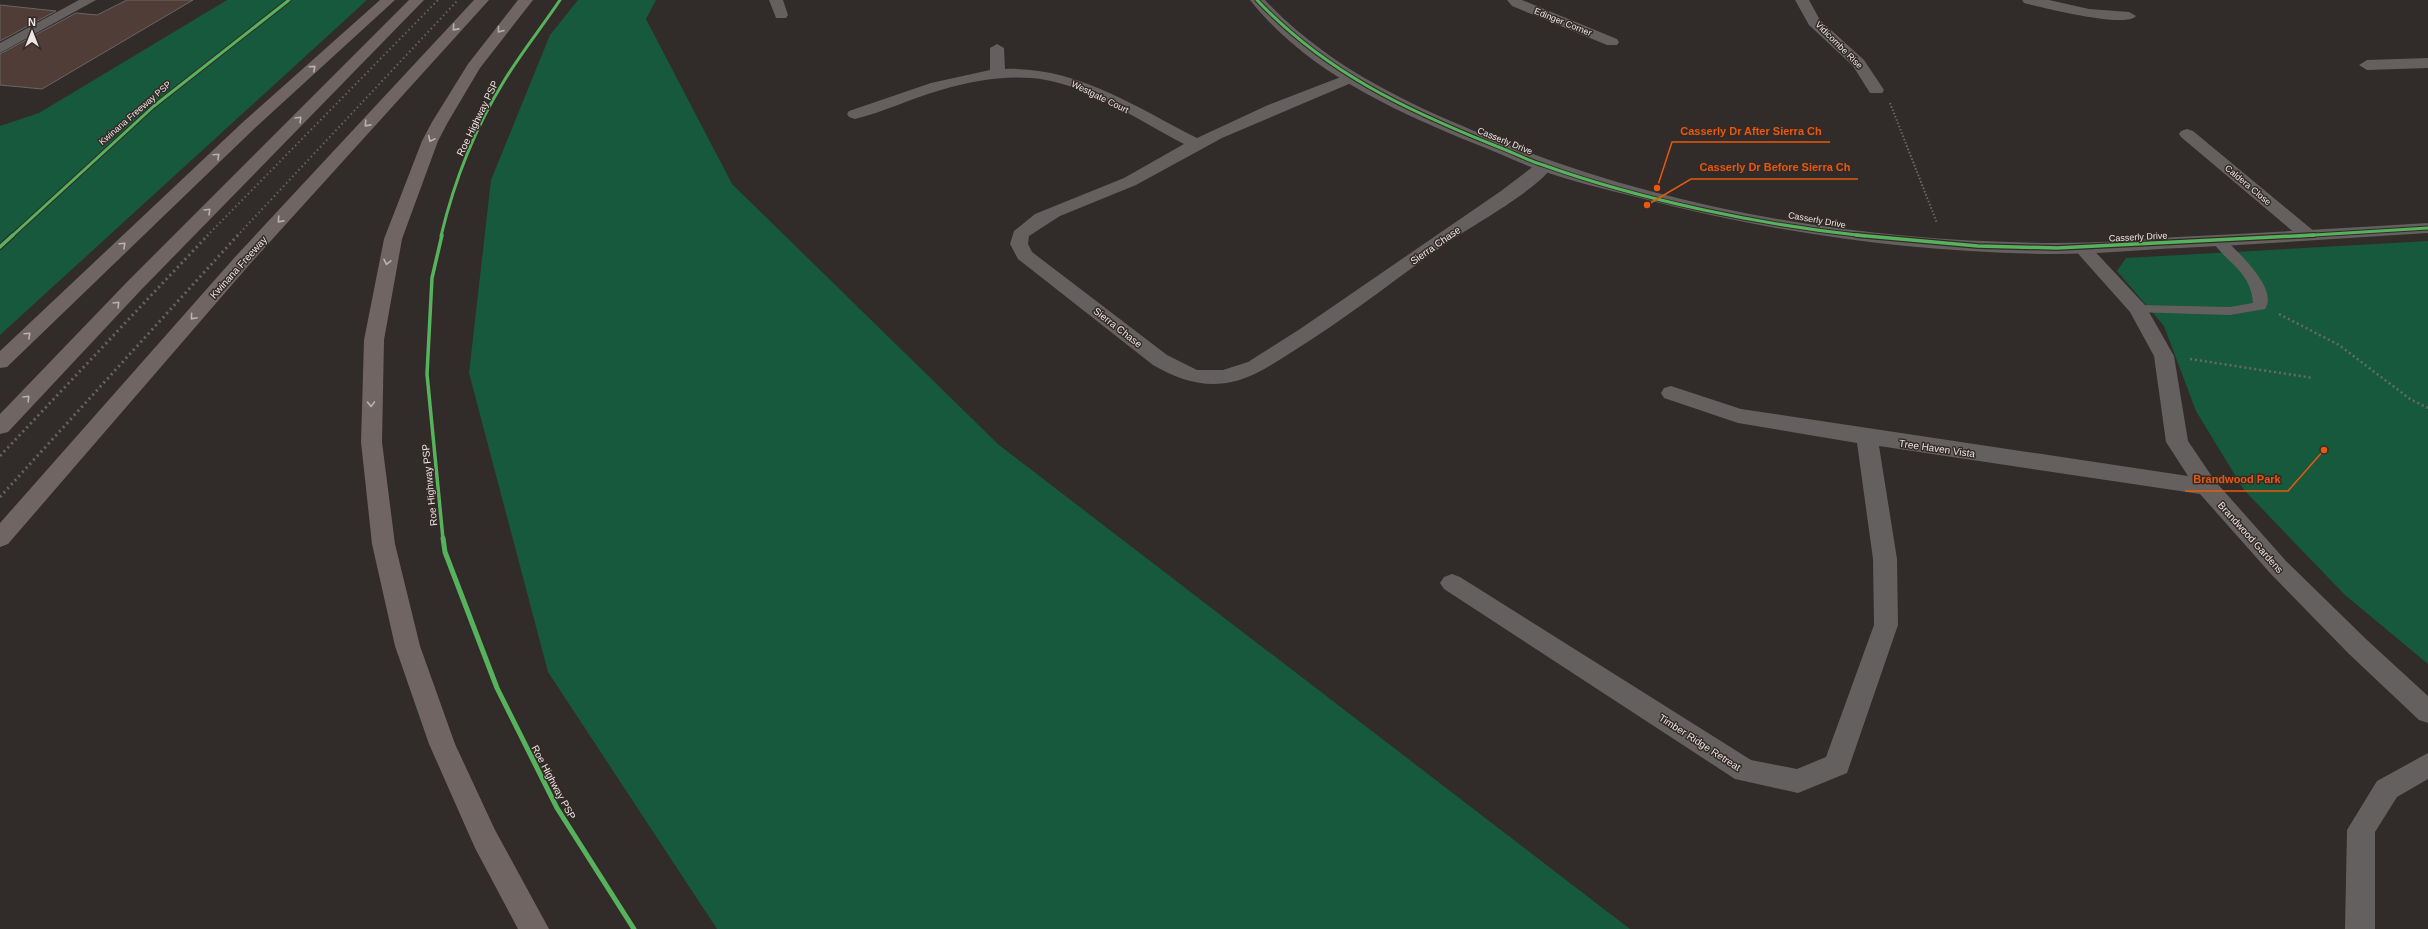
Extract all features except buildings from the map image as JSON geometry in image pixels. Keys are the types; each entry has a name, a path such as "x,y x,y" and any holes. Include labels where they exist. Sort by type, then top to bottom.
{"highway":[{"path":"0,362 249,125 388,0"},
{"path":"0,427 134,286 418,0"},
{"name":"Kwinana Freeway","path":"0,538 242,262 482,0"},
{"path":"526,0 485,50 466,78 430,141 414,176 389,252 380,294 374,339 371,401 375,491 384,548 397,610 417,676 442,745 475,820 534,929"}],"street":[{"path":"0,49 89,0"},
{"path":"776,0 781,16"},
{"name":"Casserly Drive","path":"1257,0 1280,24 1298,39 1351,78 1385,97 1455,130 1545,166 1692,204 1836,232 1948,244 2082,248 2428,228"},
{"name":"Edinger Corner","path":"1514,0 1517,3 1612,42"},
{"name":"Vidicombe Rise","path":"1802,0 1814,22 1859,63 1876,90"},
{"path":"2029,0 2089,13 2130,16"},
{"path":"997,48 998,74"},
{"path":"2367,65 2428,62"},
{"name":"Westgate Court","path":"855,114 962,79 998,74 1027,74 1076,84 1196,144"},
{"name":"Sierra Chase","path":"1351,78 1300,96 1196,144 1120,187 1042,218 1027,227 1020,235 1019,244 1025,255 1160,360 1182,373 1203,378 1236,374 1256,366 1314,330 1440,240 1527,182 1545,166"},
{"name":"Caldera Close","path":"2187,134 2309,236"},
{"name":"Brandwood Gardens","path":"2082,248 2138,309 2164,356 2177,442 2207,487 2278,567 2358,647 2428,712"},
{"name":"Tree Haven Vista","path":"1671,393 1738,416 1867,437 2207,487"},
{"name":"Timber Ridge Retreat","path":"1452,583 1745,771 1798,781 1837,765 1886,625 1885,559 1867,437"},
{"path":"2360,929 2361,830 2387,789 2428,765"}],"lane":[{"path":"2138,309 2230,311 2260,306 2259,289 2252,276 2219,241"}],"path":[{"path":"1876,90 1890,103 1938,225"},
{"path":"2260,306 2339,345 2410,399 2428,408"},
{"path":"2164,356 2313,378"}],"green space":[{"path":"227,0 367,0 0,335 0,126 39,113"},
{"path":"578,0 656,0 646,19 732,184 999,445 1630,929 717,929 548,672 469,373 491,180 550,35"},
{"path":"2428,241 2428,664 2345,595 2244,490 2196,411 2164,326 2117,271 2126,258"}],"railway":[{"path":"207,236 438,0"},
{"path":"237,236 458,0"},
{"path":"0,456 208,235"},
{"path":"0,497 238,235"}],"cycle path":[{"name":"Kwinana Freeway PSP","path":"0,247 154,106 289,0"},
{"name":"Roe Highway PSP","path":"560,0 504,81 467,154 448,207 432,278 427,374 434,461 445,552 497,688 557,808 634,929"},
{"path":"1257,0 1280,25 1306,47 1335,68 1396,103 1460,132 1534,162 1608,185 1730,214 1791,226 1916,242 2040,248 2125,246 2428,228"}],"place":[{"name":"Casserly Dr After Sierra Ch","path":"1657,188"},
{"name":"Casserly Dr Before Sierra Ch","path":"1647,205"},
{"name":"Brandwood Park","path":"2324,450"}]}
